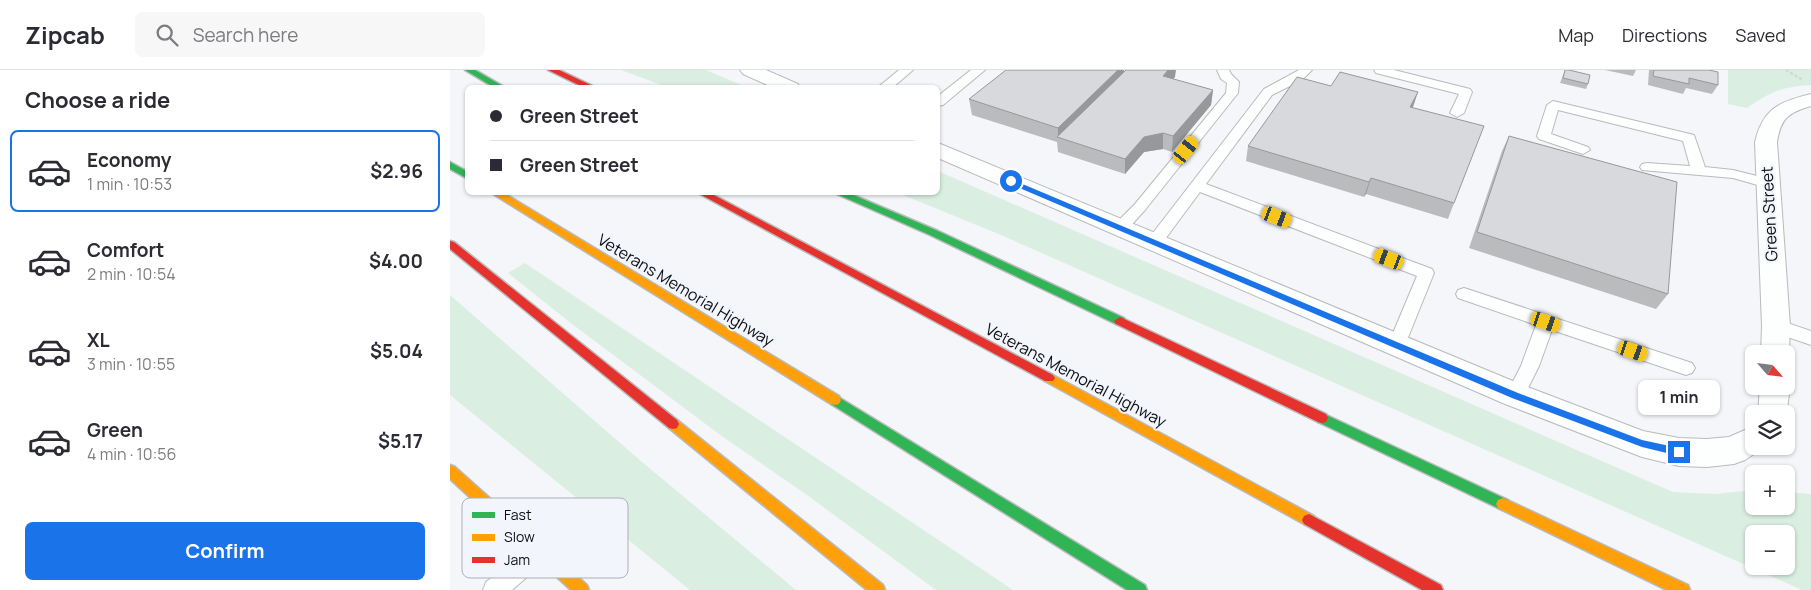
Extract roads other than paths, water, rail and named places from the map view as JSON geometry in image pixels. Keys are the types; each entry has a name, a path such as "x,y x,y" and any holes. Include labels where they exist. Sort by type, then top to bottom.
{"main road":[{"path":"469,70 496,85"},
{"path":"552,70 586,85"},
{"path":"450,166 465,174"},
{"name":"Veterans Memorial Highway","path":"499,195 957,475 1140,590"},
{"name":"Veterans Memorial Highway","path":"706,195 1032,369 1436,590"},
{"path":"843,195 934,233 1684,590"},
{"path":"450,244 878,590"},
{"path":"450,471 480,498"},
{"path":"569,578 582,590"}],"street":[{"path":"750,70 784,85"},
{"name":"Green Street","path":"1775,345 1776,326 1766,142 1768,127 1777,114 1793,105 1810,91"},
{"path":"940,151 1515,395 1642,444 1679,452 1707,453 1734,450 1745,444"}],"lane":[{"path":"886,85 907,70"},
{"path":"940,100 979,70"},
{"path":"1120,228 1140,207 1232,93 1233,82 1225,76 1222,70"},
{"path":"1154,242 1268,92 1281,83 1299,78 1306,70"},
{"path":"1380,70 1466,92 1456,113"},
{"path":"1583,150 1544,136 1553,105 1690,138 1699,171"},
{"path":"1648,167 1733,174 1768,183"},
{"path":"1197,186 1426,274 1397,345"},
{"path":"1464,294 1686,368"},
{"path":"1515,395 1530,366 1546,322"},
{"path":"1776,326 1811,338"},
{"path":"494,590 509,578"}]}
